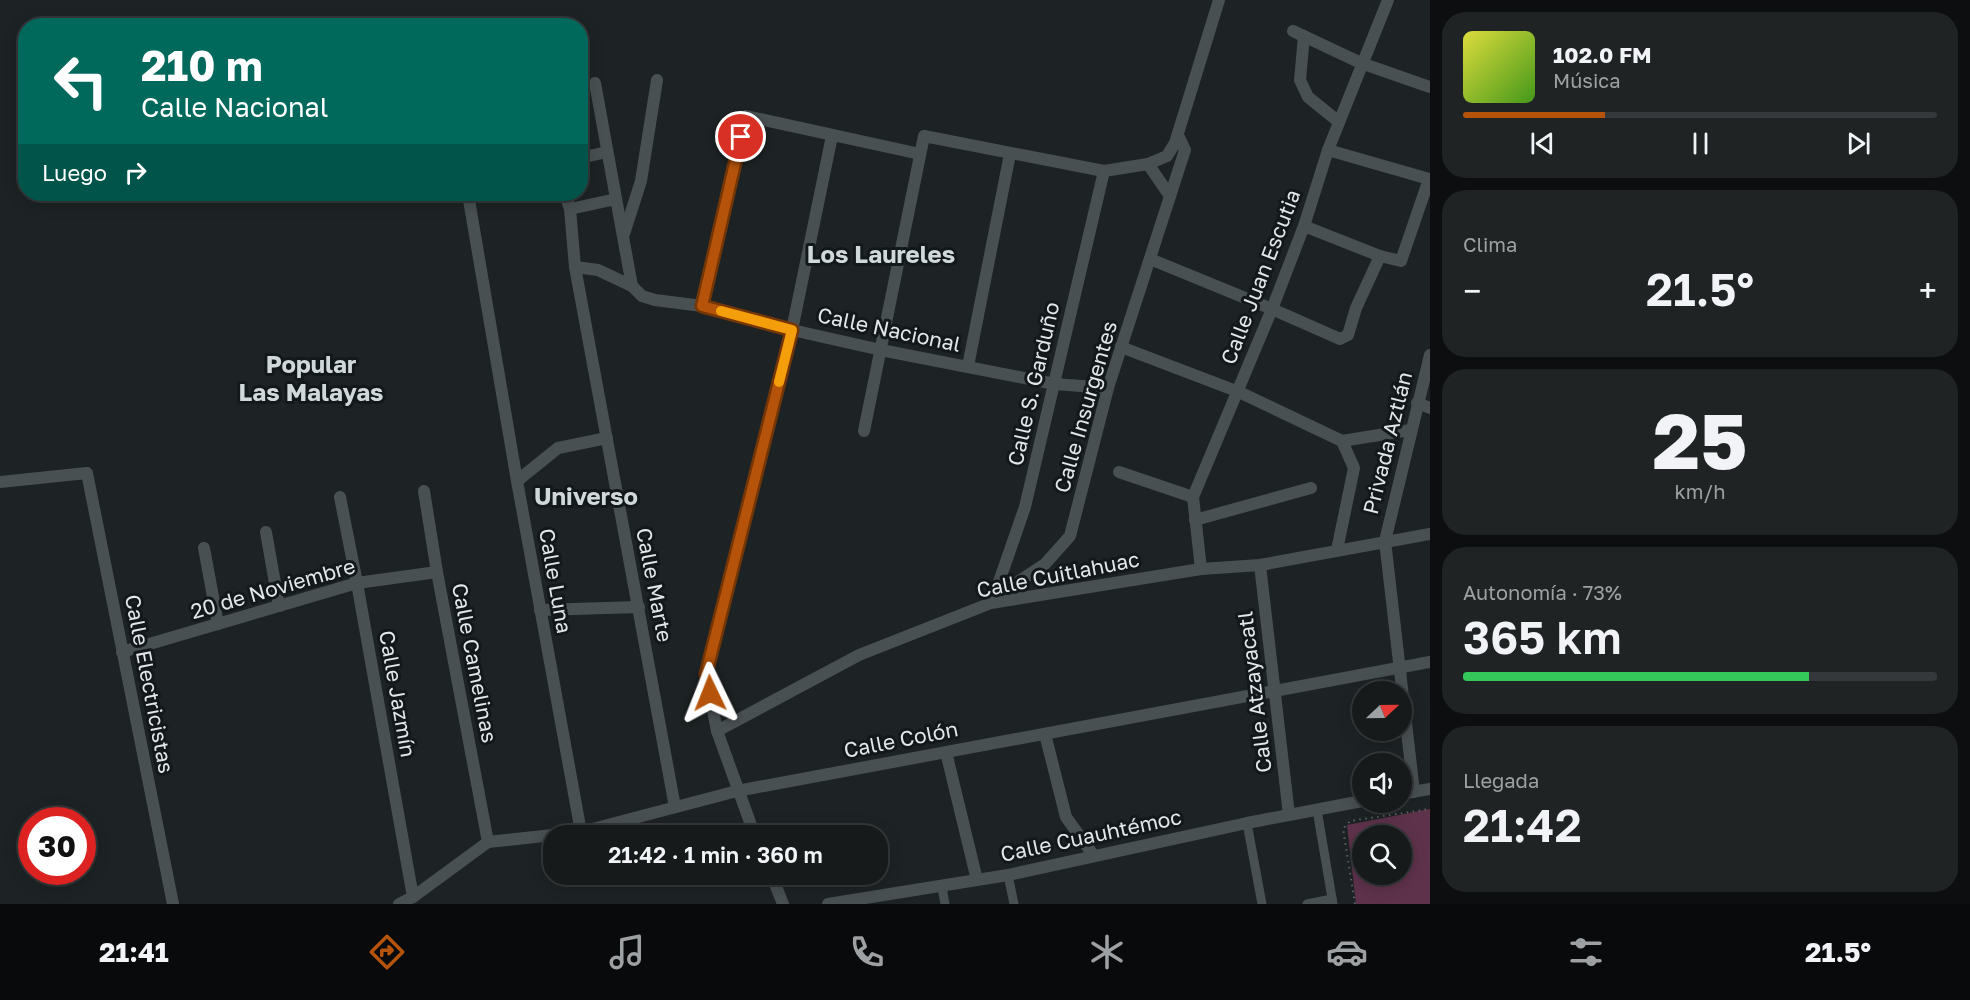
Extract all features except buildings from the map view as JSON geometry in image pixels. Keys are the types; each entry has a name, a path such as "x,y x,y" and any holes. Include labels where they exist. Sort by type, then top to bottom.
{"street":[{"path":"864,431 924,136 1104,171 1148,164 1167,156 1178,135 1219,0"},
{"name":"Calle Juan Escutia","path":"1192,497 1239,392 1272,309 1304,226 1328,150 1388,0"},
{"path":"1339,122 1308,97 1299,80 1299,34 1361,63 1430,87"},
{"path":"623,236 641,181 657,80"},
{"path":"595,83 632,286"},
{"path":"702,306 746,116 920,154"},
{"name":"Calle Insurgentes","path":"993,600 1045,564 1071,536 1108,388 1185,150 1178,135"},
{"path":"751,825 717,731 706,674 792,330 832,136"},
{"path":"1304,226 1380,256 1401,261 1429,179 1328,150"},
{"path":"588,156 607,152"},
{"path":"968,366 1010,154"},
{"path":"1148,164 1170,196"},
{"name":"Calle S. Garduño","path":"993,600 1025,507 1104,171"},
{"path":"570,209 616,199"},
{"name":"Calle Luna","path":"469,201 580,825"},
{"name":"Calle Marte","path":"567,201 575,267 675,807"},
{"path":"1149,259 1340,339 1348,335 1356,308 1380,256"},
{"name":"Calle Nacional","path":"575,267 598,270 632,286 642,296 655,300 702,306 792,330 882,350 1055,384 1108,388"},
{"path":"1122,347 1239,392 1342,441 1410,430"},
{"name":"Privada Aztlán","path":"1414,792 1385,541 1410,430 1430,355"},
{"path":"1417,404 1430,408"},
{"path":"517,481 558,448 607,438"},
{"path":"1337,550 1354,468 1342,441"},
{"name":"Calle Electricistas","path":"0,482 87,472 173,904"},
{"path":"1119,472 1192,497 1201,569"},
{"path":"1195,520 1311,488"},
{"name":"Calle Camelinas","path":"424,491 488,842"},
{"name":"Calle Jazmín","path":"340,497 412,897"},
{"path":"266,532 279,606"},
{"name":"Calle Cuitlahuac","path":"717,731 859,655 993,600 1201,569 1260,565 1430,534"},
{"path":"204,548 218,624"},
{"name":"Calle Atzayacatl","path":"1260,565 1289,815"},
{"name":"20 de Noviembre","path":"122,652 357,584 437,572"},
{"path":"540,610 639,607"},
{"name":"Calle Colón","path":"607,825 737,791 1430,662"},
{"path":"1045,734 1066,817 1094,856"},
{"path":"945,752 977,880"},
{"path":"1414,792 1430,789"},
{"name":"Calle Cuauhtémoc","path":"828,904 1008,875 1247,823 1352,803"},
{"path":"1307,904 1332,902 1317,810"},
{"path":"1247,823 1262,904"},
{"name":"Calle Colón","path":"399,904 488,842 543,836"},
{"path":"1008,875 1014,904"},
{"path":"775,885 783,904"},
{"path":"942,886 945,904"}],"path":[{"path":"1355,904 1343,829 1350,822 1430,809"}],"shaded area":[{"path":"1430,809 1430,904 1356,904 1354,885 1412,885 1412,825 1352,825 1352,869 1347,825"}],"slow traffic":[{"path":"721,311 792,330 779,382"}],"district":[{"name":"Los Laureles","path":"881,255"},
{"name":"Popular Las Malayas","path":"311,379"},
{"name":"Universo","path":"586,497"}],"route":[{"path":"710,693 706,674 792,330 702,306 741,137"}]}
